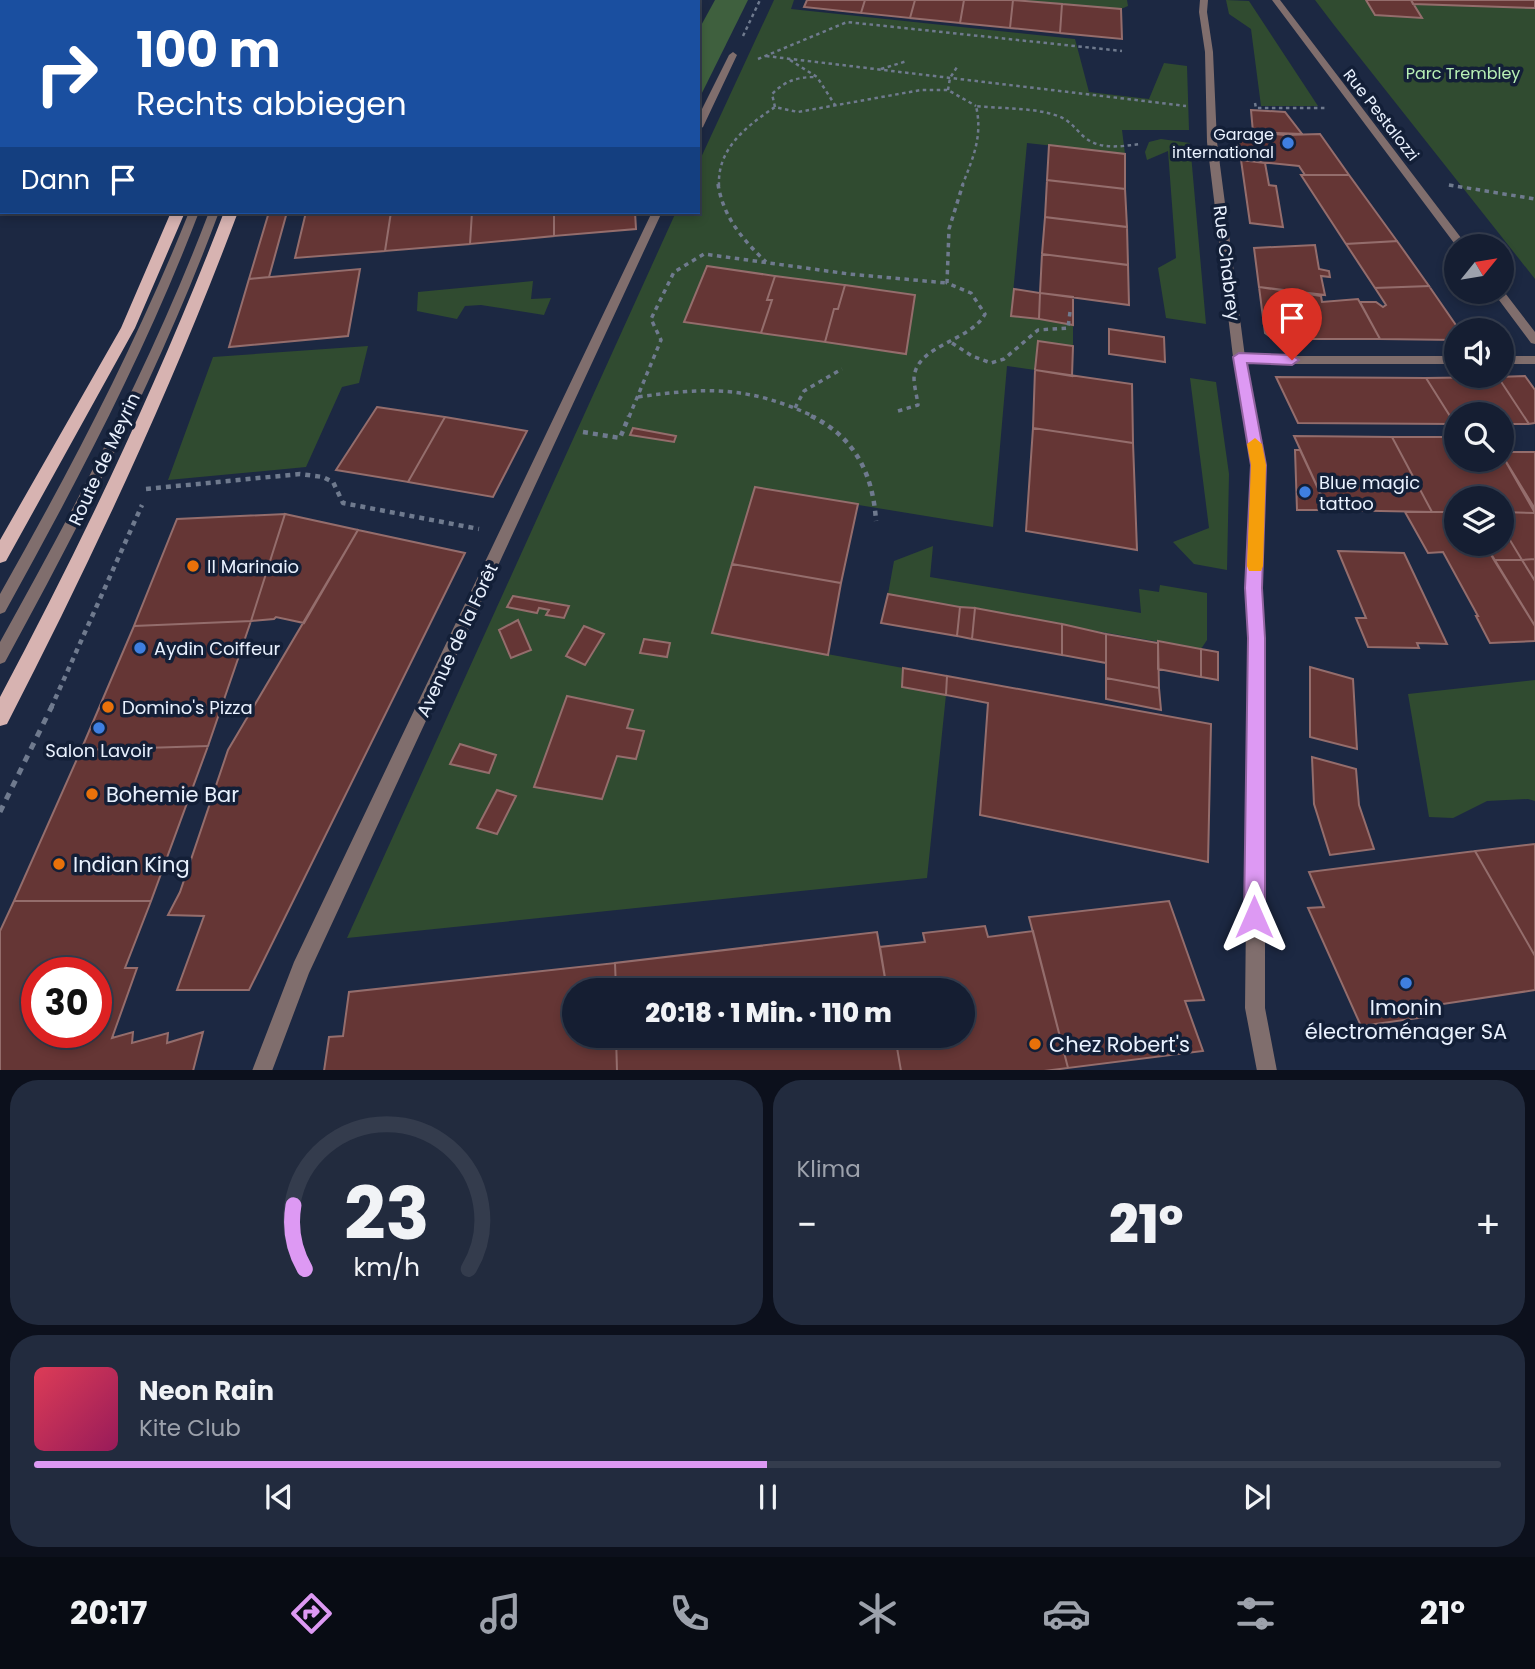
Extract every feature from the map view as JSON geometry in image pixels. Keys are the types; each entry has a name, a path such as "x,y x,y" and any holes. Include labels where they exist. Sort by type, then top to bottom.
{"main road":[{"name":"Route de Meyrin","path":"0,556 128,328 177,214"},
{"name":"Route de Meyrin","path":"0,717 124,470 188,325 230,214"}],"street":[{"name":"Rue Chabrey","path":"1205,0 1203,12 1209,52 1212,142 1239,357 1258,465 1254,588 1255,1008 1267,1070"},
{"name":"Rue Pestalozzi","path":"1276,0 1453,234"},
{"path":"700,123 731,59"},
{"path":"0,608 115,394 171,271 193,214"},
{"path":"0,657 138,393 213,214"},
{"name":"Avenue de la Forêt","path":"262,1070 301,969 656,214"},
{"path":"1507,304 1535,340"},
{"path":"1239,357 1265,360 1444,360"},
{"path":"1514,360 1535,360"}],"path":[{"path":"760,0 731,59 747,62 766,56 847,22 1122,51"},
{"path":"766,56 1182,106"},
{"path":"788,59 817,77 835,105"},
{"path":"877,70 907,61"},
{"path":"948,90 950,78 957,67"},
{"path":"775,107 772,94 782,83 799,76 817,77"},
{"path":"767,262 741,239 723,209 719,171 727,149 746,126 775,107 797,112 921,90 948,90 976,106 1055,114 1073,123 1096,145 1117,147 1140,144"},
{"path":"1255,103 1256,108 1326,108"},
{"path":"947,283 946,250 953,211 965,173 979,145 981,124 976,106"},
{"path":"1444,184 1535,199"},
{"path":"554,427 620,438 661,340 651,319 674,272 704,254 947,283 967,289 979,299 985,314 979,326 927,355 914,375 918,405 898,411"},
{"path":"952,342 972,356 991,363 1004,359 1038,330 1068,328 1070,312"},
{"path":"795,408 804,391 842,369"},
{"path":"639,397 704,389 749,393 795,408 839,432 863,462 875,501 876,521"},
{"path":"0,812 69,671 132,532 146,489 300,474 324,475 337,485 343,503 507,534"}],"green space":[{"path":"715,0 748,0 700,97 700,27"},
{"path":"774,0 794,0 791,9 1075,39 1089,92 1149,99 1164,63 1187,66 1189,130 1122,130 1125,154 1027,143 1011,315 1073,325 1073,346 1038,341 1035,370 1007,366 993,527 755,488 713,633 903,668 902,687 946,695 927,878 347,938 675,214 700,214 700,160"},
{"path":"1020,0 1127,0 1128,6 1121,9"},
{"path":"1226,0 1249,1 1318,106 1261,106 1251,29 1229,14"},
{"name":"Parc Trembley","path":"1315,0 1535,0 1535,279 1514,252 1514,234 1499,234"},
{"path":"1161,139 1190,143 1206,324 1166,318 1158,268 1176,258 1168,151 1147,160 1145,152 1149,142"},
{"path":"533,281 531,299 551,298 544,315 481,305 465,306 457,319 417,311 418,292"},
{"path":"368,346 359,383 342,387 306,467 168,480 213,357"},
{"path":"1190,378 1216,382 1229,474 1227,570 1194,564 1173,542 1209,528"},
{"path":"933,546 930,577 1141,613 1139,589 1159,592 1160,585 1207,593 1207,640 1201,649 888,594 894,561"},
{"path":"1535,680 1535,801 1487,801 1453,818 1429,817 1408,694"}],"building":[{"path":"807,0 865,0 861,13 804,7"},
{"path":"865,0 915,0 910,18 861,13"},
{"path":"915,0 964,0 960,23 910,18"},
{"path":"964,0 1013,0 1010,28 960,23"},
{"path":"1013,0 1062,4 1060,33 1010,28"},
{"path":"1366,0 1411,0 1422,18 1375,15"},
{"path":"1411,0 1535,0 1535,8 1413,4"},
{"path":"1062,4 1121,9 1122,39 1060,33"},
{"path":"1251,110 1285,112 1302,134 1253,132"},
{"path":"1236,130 1285,135 1320,134 1349,175 1305,175 1299,166 1241,160"},
{"path":"1049,145 1125,154 1125,189 1047,180"},
{"path":"1241,160 1265,163 1269,185 1276,186 1283,227 1250,223"},
{"path":"1301,175 1349,175 1397,241 1346,244"},
{"path":"1047,180 1125,189 1127,227 1045,217"},
{"path":"268,214 286,214 269,277 249,279"},
{"path":"306,214 391,214 385,251 295,258"},
{"path":"391,214 472,214 470,244 385,251"},
{"path":"472,214 554,214 554,236 470,244"},
{"path":"554,214 635,214 636,229 554,236"},
{"path":"1045,217 1127,227 1128,265 1042,254"},
{"path":"1397,241 1429,286 1375,288 1346,244"},
{"path":"1315,245 1319,269 1329,271 1330,277 1321,276 1325,295 1259,287 1254,248"},
{"path":"1042,254 1128,265 1129,305 1040,293"},
{"path":"707,266 775,276 767,300 772,300 761,333 684,322"},
{"path":"360,269 348,336 229,347 249,279"},
{"path":"775,276 845,285 838,309 834,309 825,342 761,333 772,300 767,300"},
{"path":"845,285 915,295 906,354 825,342 834,309 838,309"},
{"path":"1429,286 1451,318 1444,318 1444,340 1380,339 1360,302 1376,302 1383,307 1386,305 1375,288"},
{"path":"1259,287 1321,296 1322,302 1358,299 1380,339 1273,339 1265,333"},
{"path":"1014,289 1040,293 1039,319 1011,316"},
{"path":"1040,293 1073,297 1073,325 1039,319"},
{"path":"1109,329 1164,337 1165,362 1109,354"},
{"path":"1038,341 1073,346 1072,376 1035,370"},
{"path":"1035,370 1132,384 1133,443 1033,428"},
{"path":"1514,376 1525,376 1535,390 1535,423 1529,424 1505,388 1514,388"},
{"path":"1276,377 1426,378 1444,407 1444,424 1298,423"},
{"path":"1426,378 1444,378 1444,388 1505,388 1529,424 1514,424 1514,402 1444,402 1444,407"},
{"path":"377,407 445,417 408,482 336,470"},
{"path":"445,417 527,431 493,497 408,482"},
{"path":"633,428 676,436 674,442 630,435"},
{"path":"1033,428 1133,443 1137,550 1026,531"},
{"path":"1294,436 1392,437 1432,512 1328,510"},
{"path":"1392,437 1444,437 1444,472 1512,472 1535,513 1514,512 1514,486 1444,486 1444,512 1432,512"},
{"path":"1295,450 1300,450 1328,510 1297,510"},
{"path":"1514,452 1535,452 1535,509 1512,472"},
{"path":"755,487 858,504 841,583 732,564"},
{"path":"1405,512 1444,512 1444,554 1428,553"},
{"path":"1514,512 1535,513 1535,559 1522,560 1514,547"},
{"path":"285,514 251,621 134,626 177,519"},
{"path":"285,514 358,530 304,623 276,617 251,621"},
{"path":"358,530 465,553 249,990 177,990 204,916 168,915 180,892 228,750"},
{"path":"1514,547 1522,560 1494,560 1492,556 1514,556"},
{"path":"1338,551 1404,553 1447,644 1417,643 1419,648 1368,647 1356,618 1366,618"},
{"path":"1445,556 1492,556 1535,626 1535,641 1490,643"},
{"path":"1535,559 1535,581 1522,560"},
{"path":"1494,560 1522,560 1535,581 1535,626"},
{"path":"732,564 841,583 828,655 712,633"},
{"path":"888,594 960,607 957,636 881,623"},
{"path":"513,596 569,606 564,618 546,615 549,610 539,608 537,613 507,607"},
{"path":"960,607 975,608 972,639 957,636"},
{"path":"975,608 1062,624 1062,655 972,639"},
{"path":"518,620 531,650 511,658 499,630"},
{"path":"251,621 208,746 81,750 134,626"},
{"path":"1062,624 1106,634 1106,663 1062,655"},
{"path":"584,626 604,634 585,665 566,656"},
{"path":"1106,634 1158,643 1159,688 1106,678"},
{"path":"644,639 670,643 667,657 640,653"},
{"path":"1158,641 1201,649 1201,677 1158,669"},
{"path":"1201,649 1218,652 1218,680 1201,677"},
{"path":"1310,667 1353,679 1357,749 1310,737"},
{"path":"903,668 947,676 946,695 902,687"},
{"path":"947,676 1211,724 1208,862 980,815 988,703 946,695"},
{"path":"1106,678 1159,688 1161,710 1106,699"},
{"path":"567,696 633,710 627,728 644,731 636,759 617,756 602,799 534,787"},
{"path":"460,744 496,755 489,773 450,764"},
{"path":"208,746 151,901 14,901 81,750"},
{"path":"1312,757 1356,769 1359,805 1374,849 1330,855 1314,804"},
{"path":"497,790 516,796 497,834 477,828"},
{"path":"1535,844 1535,956 1475,851"},
{"path":"1475,851 1535,956 1535,990 1436,1005 1440,1015 1361,1026 1308,908 1324,907 1309,872"},
{"path":"14,901 151,901 125,968 137,968 112,1038 133,1032 132,1043 168,1033 167,1043 203,1032 193,1070 0,1070 0,931"},
{"path":"1169,901 1204,1000 1185,1001 1203,1051 1068,1068 1029,917"},
{"path":"985,926 988,937 1033,931 1068,1068 901,1070 897,1048 975,1048 975,978 885,978 880,947 925,942 923,933"},
{"path":"877,932 885,978 616,978 615,963"},
{"path":"615,963 616,978 562,978 562,1048 616,1048 617,1070 324,1070 329,1037 343,1036 349,992"},
{"path":"616,1048 897,1048 901,1070 617,1070"}],"slow traffic":[{"path":"1255,444 1258,465 1258,524 1255,566"}],"place":[{"name":"Garage international","path":"1288,143"},
{"name":"Blue magic tattoo","path":"1305,492"},
{"name":"Il Marinaio","path":"193,566"},
{"name":"Aydin Coiffeur","path":"140,648"},
{"name":"Domino's Pizza","path":"108,707"},
{"name":"Salon Lavoir","path":"99,728"},
{"name":"Bohemie Bar","path":"92,794"},
{"name":"Indian King","path":"59,864"},
{"name":"Imonin électroménager SA","path":"1406,983"},
{"name":"Chez Robert's","path":"1035,1044"}],"route":[{"path":"1254,917 1254,588 1258,465 1239,357 1292,360"}]}
